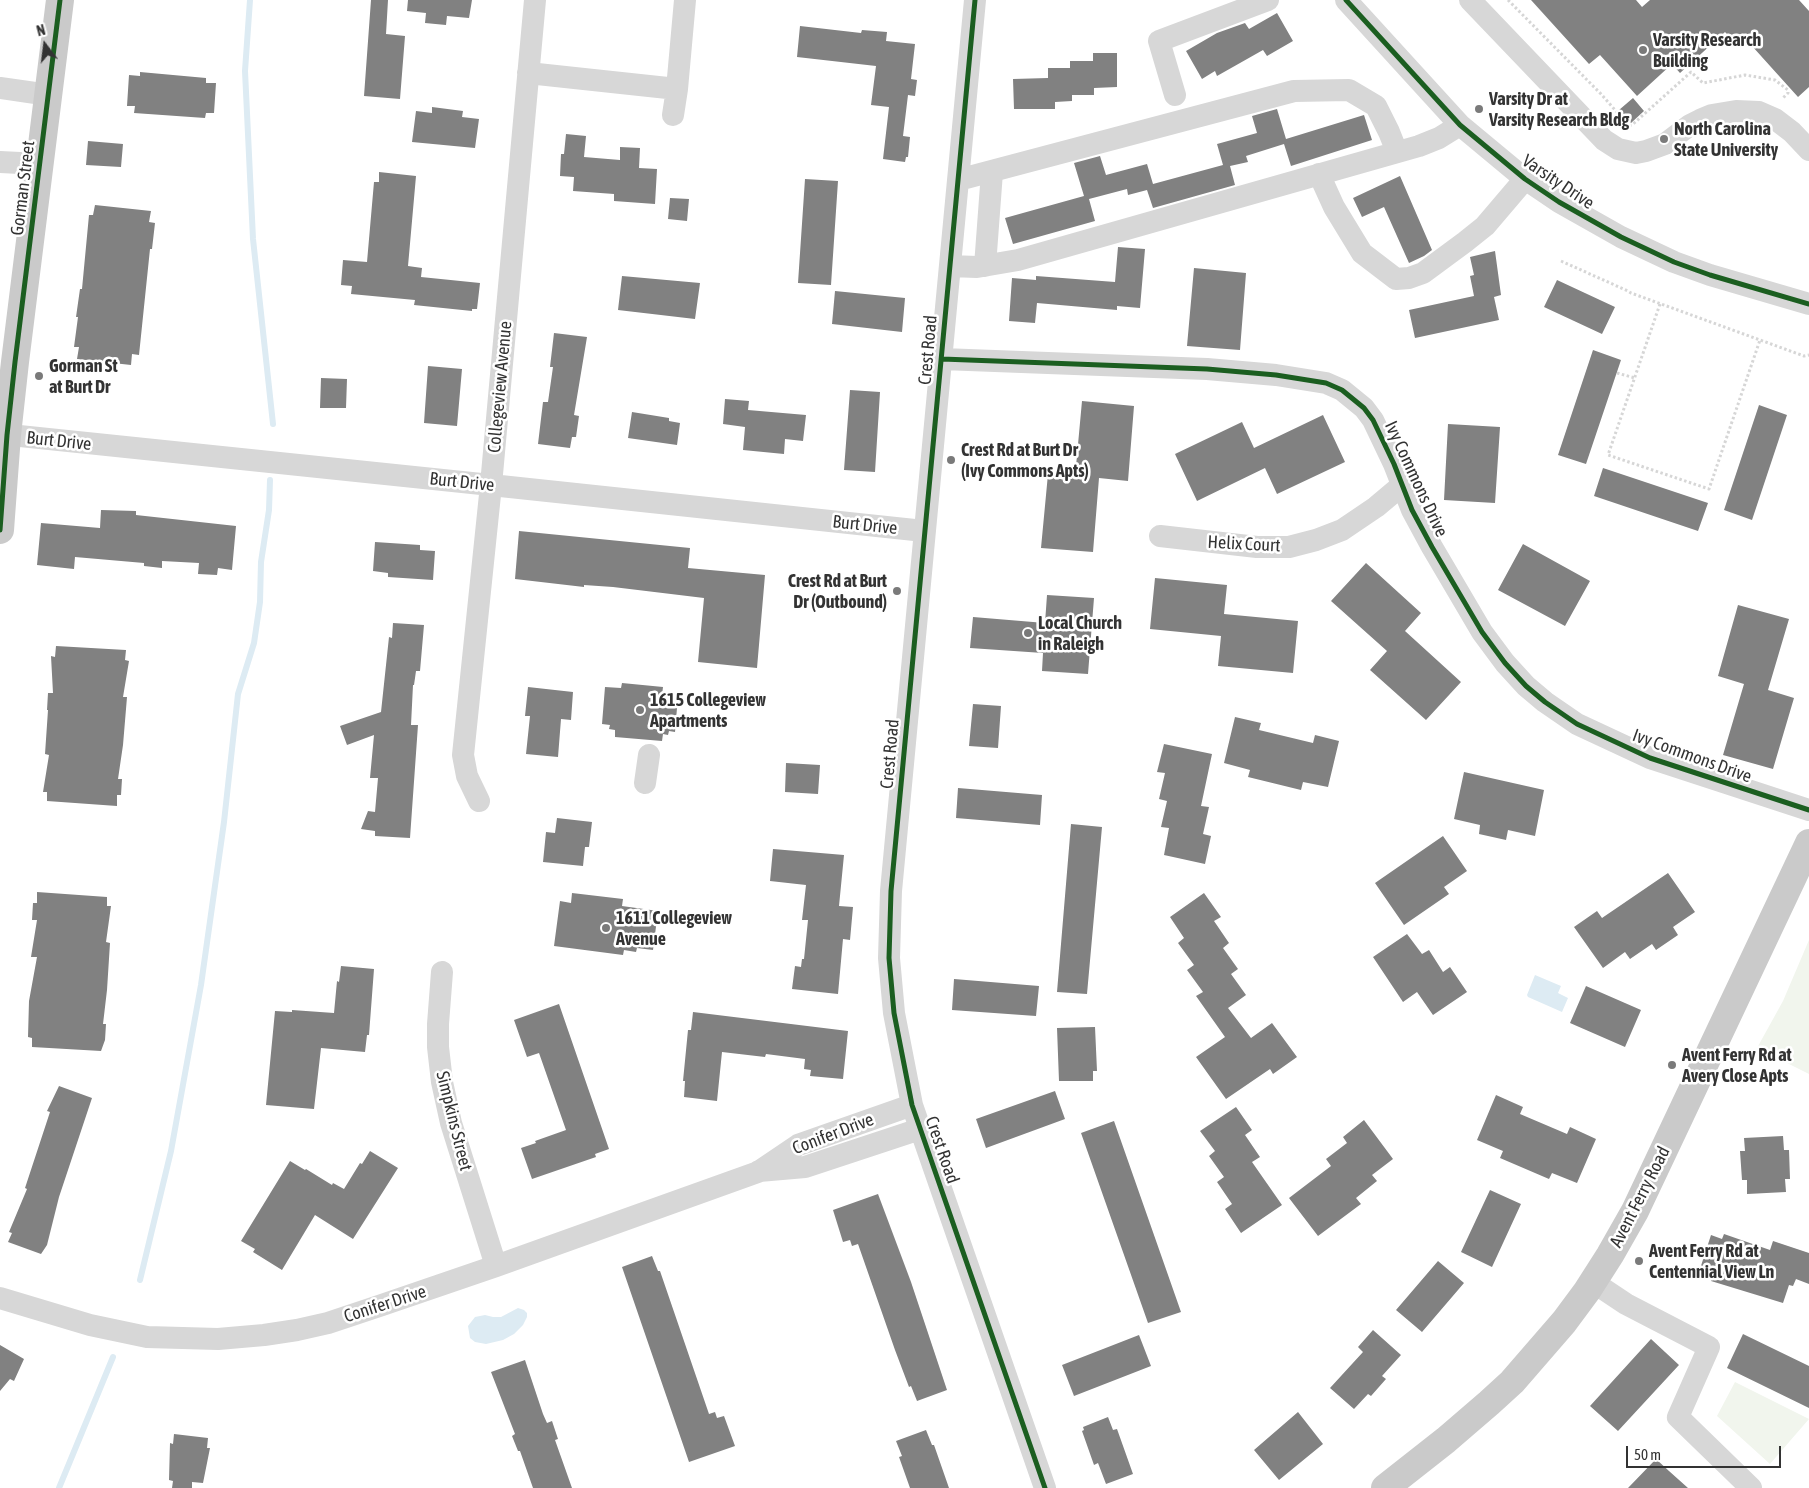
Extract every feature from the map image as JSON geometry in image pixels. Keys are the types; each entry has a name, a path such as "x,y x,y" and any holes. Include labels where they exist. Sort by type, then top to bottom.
{"main road":[{"name":"Gorman Street","path":"0,530 3,435 60,0"},
{"name":"Avent Ferry Road","path":"1385,1488 1453,1434 1512,1382 1564,1322 1593,1282 1634,1211 1809,844"}],"street":[{"name":"Collegeview Avenue","path":"479,800 466,776 463,754 491,485 535,0"},
{"path":"674,115 684,0"},
{"name":"Crest Road","path":"975,0 890,891 889,958 894,1013 912,1105 1045,1488"},
{"path":"1175,95 1159,41 1268,0"},
{"name":"Varsity Drive","path":"1346,0 1460,125 1525,179 1559,202 1595,223 1674,262 1710,275 1809,304"},
{"path":"1470,0 1604,140 1618,149 1636,153 1665,144 1690,125 1718,113 1748,111 1766,115 1784,125 1809,150"},
{"path":"528,73 676,89"},
{"path":"0,88 49,95"},
{"path":"958,180 1294,91 1349,90 1376,106 1397,152"},
{"path":"950,266 985,266 1018,260 1397,152 1439,138 1460,125"},
{"path":"0,162 40,164"},
{"path":"985,266 992,172"},
{"path":"1319,174 1334,207 1362,253 1396,279 1409,278 1423,273 1465,242 1485,226 1525,179"},
{"name":"Ivy Commons Drive","path":"942,359 1206,370 1276,375 1326,383 1342,390 1353,398 1372,420 1391,457 1401,486 1432,547 1482,632 1516,674 1545,702 1577,724 1650,758 1809,810"},
{"name":"Burt Drive","path":"3,435 924,531"},
{"name":"Helix Court","path":"1160,536 1257,547 1289,547 1316,540 1342,530 1376,507 1401,486"},
{"path":"645,783 649,755"},
{"name":"Simpkins Street","path":"442,972 438,1024 438,1048 442,1082 451,1123 496,1266"},
{"name":"Conifer Drive","path":"758,1172 798,1145 912,1105"},
{"name":"Conifer Drive","path":"0,1298 90,1325 147,1337 172,1339 246,1337 296,1330 328,1322 496,1266 758,1172 805,1167 920,1129"},
{"path":"1593,1282 1626,1304 1709,1347 1678,1417 1751,1488"}],"path":[{"path":"1508,0 1601,94 1629,126 1690,72 1702,83 1745,75 1775,80 1786,88 1788,93 1766,115"},
{"path":"1561,261 1631,294 1804,356 1809,355"},
{"path":"1660,304 1608,455 1709,489 1760,340"},
{"path":"1617,373 1635,378"}],"shaded area":[{"path":"1809,940 1809,1074 1757,1048 1783,1001"},
{"path":"1535,975 1561,986 1558,993 1568,998 1562,1012 1528,997 1527,995"},
{"path":"518,1308 527,1313 527,1317 523,1325 514,1334 503,1340 486,1344 475,1342 470,1338 468,1326 475,1317 485,1315 501,1317"},
{"path":"1735,1382 1809,1419 1770,1464 1717,1416"}],"building":[{"path":"371,0 388,0 386,34 405,36 400,99 364,96"},
{"path":"408,0 472,0 469,18 447,16 446,25 425,23 426,13 407,11"},
{"name":"Varsity Research Building","path":"1531,0 1636,0 1642,7 1650,0 1799,0 1809,11 1809,87 1798,97 1743,36 1735,43 1725,32 1680,73 1672,64 1637,96 1600,55 1589,64"},
{"path":"1277,13 1293,41 1267,56 1263,50 1217,76 1215,71 1202,79 1186,51 1217,33 1245,23 1249,29"},
{"path":"800,26 861,33 862,30 887,32 886,41 915,44 911,79 917,80 915,96 908,95 903,136 910,137 908,157 906,157 905,162 883,159 889,107 871,105 876,66 797,57"},
{"path":"1093,53 1117,53 1117,87 1094,88 1094,95 1072,95 1072,101 1055,102 1055,109 1014,109 1013,79 1048,78 1048,68 1070,68 1070,61 1093,61"},
{"path":"140,72 206,78 206,83 216,83 214,113 206,113 205,118 134,113 135,106 127,106 129,75 140,76"},
{"path":"1633,98 1644,111 1631,123 1619,110"},
{"path":"432,107 463,111 462,117 479,119 475,148 412,142 416,111 432,113"},
{"path":"1277,109 1286,139 1364,115 1372,140 1291,166 1284,144 1246,156 1248,162 1230,166 1235,185 1153,208 1147,190 1128,195 1127,189 1089,199 1095,221 1013,244 1005,218 1084,196 1074,163 1100,156 1106,175 1147,164 1153,184 1223,165 1217,144 1257,133 1252,116"},
{"path":"566,134 586,136 584,157 620,160 620,147 640,148 639,168 657,169 655,204 614,201 614,194 573,191 574,177 560,176 561,154 564,154"},
{"path":"88,141 123,144 121,167 86,165"},
{"path":"379,172 416,176 408,266 422,268 421,277 480,283 477,309 472,309 472,311 414,305 415,300 351,294 352,286 341,285 343,260 367,262 374,182 379,182"},
{"path":"1400,176 1432,250 1409,263 1384,207 1362,217 1353,198"},
{"path":"805,179 838,181 831,285 798,283"},
{"path":"670,198 689,199 687,221 668,219"},
{"path":"95,205 151,211 149,222 155,223 152,249 150,249 139,355 132,354 131,365 77,359 79,347 74,347 89,215 93,215"},
{"path":"1118,247 1145,249 1140,308 1117,306 1117,310 1037,303 1035,323 1009,321 1012,278 1036,280 1036,276 1115,282"},
{"path":"1495,251 1501,295 1494,297 1499,320 1415,338 1409,310 1474,296 1470,276 1474,275 1470,257"},
{"path":"1194,268 1246,273 1240,350 1187,346"},
{"path":"622,276 700,283 695,319 618,310"},
{"path":"1557,280 1615,307 1602,334 1544,307"},
{"path":"835,291 905,298 902,332 832,324"},
{"path":"554,333 587,337 574,415 579,416 576,437 572,437 570,448 538,444 543,402 548,402 553,367 550,367"},
{"path":"1593,350 1621,360 1586,464 1558,455"},
{"path":"428,366 462,369 457,426 424,423"},
{"path":"321,378 347,379 346,408 320,408"},
{"path":"850,390 880,392 875,472 844,470"},
{"path":"725,399 749,401 748,410 806,415 803,441 785,439 784,454 743,450 745,427 723,424"},
{"path":"1082,401 1134,406 1128,481 1099,478 1093,552 1041,548 1048,474 1075,477"},
{"path":"1759,405 1787,415 1752,520 1724,510"},
{"path":"632,412 669,418 669,421 680,423 677,445 628,438"},
{"path":"1323,415 1345,462 1277,494 1265,468 1197,501 1175,454 1242,422 1254,448"},
{"path":"1448,424 1500,427 1495,503 1444,500"},
{"path":"1603,468 1708,503 1698,531 1594,496"},
{"path":"101,510 136,511 136,515 236,526 232,570 218,568 217,575 198,574 199,563 162,561 162,568 144,566 144,563 75,557 74,569 37,565 41,523 100,528"},
{"path":"519,531 690,548 688,568 765,575 757,668 698,662 704,598 613,587 584,585 584,587 515,579"},
{"path":"375,542 420,545 420,550 435,551 433,580 388,577 388,573 373,571"},
{"path":"1523,544 1590,581 1565,626 1498,590"},
{"path":"1366,563 1421,613 1405,631 1461,682 1426,720 1370,670 1387,651 1331,601"},
{"path":"1155,578 1227,585 1224,614 1298,621 1293,673 1218,666 1221,636 1150,629"},
{"name":"Local Church in Raleigh","path":"1047,595 1094,598 1088,674 1042,671 1043,653 970,648 973,617 1045,623"},
{"path":"1738,605 1789,619 1768,690 1794,698 1773,769 1723,755 1744,684 1718,676"},
{"path":"393,623 424,625 420,671 416,671 413,685 411,725 418,725 410,838 375,836 375,831 361,829 368,811 375,812 378,778 370,778 374,735 347,745 340,726 381,712 389,637 392,638"},
{"path":"56,646 126,650 125,660 129,661 123,697 127,697 118,779 122,779 121,795 117,795 117,806 47,801 47,792 43,792 49,755 45,754 48,693 53,693 51,656 55,657"},
{"name":"1615 Collegeview Apartments","path":"622,683 663,687 662,695 678,696 675,732 669,731 668,735 663,734 662,741 615,737 615,730 609,729 610,725 602,724 605,687 621,688"},
{"path":"528,687 573,692 571,720 561,719 558,757 526,754 530,716 525,716"},
{"path":"973,704 1001,706 998,748 969,746"},
{"path":"1235,717 1261,723 1259,730 1313,743 1315,735 1339,741 1328,787 1303,782 1301,790 1248,777 1250,770 1224,763"},
{"path":"1164,744 1212,754 1201,806 1209,807 1203,834 1211,836 1205,864 1164,855 1169,828 1161,827 1167,801 1159,799 1165,773 1157,772"},
{"path":"786,763 820,765 818,794 785,792"},
{"path":"1464,772 1544,790 1535,836 1508,830 1506,840 1479,834 1480,825 1454,819"},
{"path":"958,788 1042,795 1040,825 956,818"},
{"path":"557,818 592,822 589,847 585,847 583,866 543,862 546,832 555,833"},
{"path":"1071,824 1102,827 1087,994 1057,992"},
{"path":"1443,836 1467,871 1444,887 1449,894 1404,925 1375,883"},
{"path":"773,849 844,855 839,906 853,907 850,940 843,939 838,994 792,989 795,966 801,967 802,959 804,959 808,920 802,920 806,885 770,881"},
{"path":"1668,873 1695,912 1673,927 1678,935 1656,950 1652,944 1630,959 1625,952 1603,968 1574,927 1597,911 1602,918"},
{"path":"37,892 107,897 107,906 111,906 106,942 110,943 103,1024 106,1024 105,1040 101,1051 32,1047 32,1038 28,1037 29,1001 37,957 31,957 37,920 32,920 33,903 37,903"},
{"name":"1611 Collegeview Avenue","path":"572,893 623,899 622,906 658,911 653,950 637,948 636,952 624,950 623,955 554,946 560,901 571,903"},
{"path":"1204,893 1221,917 1214,921 1229,943 1223,948 1238,969 1231,974 1246,995 1228,1008 1251,1038 1272,1023 1297,1057 1273,1074 1270,1069 1226,1099 1196,1057 1225,1037 1196,996 1203,992 1187,970 1194,965 1178,943 1184,938 1170,917"},
{"path":"1407,934 1422,954 1429,950 1443,972 1450,967 1467,992 1433,1015 1417,992 1403,1002 1373,957"},
{"path":"341,966 374,969 369,1035 367,1035 365,1052 321,1048 314,1109 266,1105 275,1011 292,1012 292,1010 334,1013 337,981 339,982"},
{"path":"954,979 1039,986 1036,1016 952,1010"},
{"path":"1586,986 1641,1010 1625,1047 1570,1023"},
{"path":"559,1004 609,1149 595,1154 596,1157 532,1179 521,1148 566,1130 539,1053 527,1057 514,1020"},
{"path":"693,1012 848,1031 843,1079 810,1076 811,1070 804,1069 805,1059 766,1054 765,1057 722,1052 717,1101 684,1097 685,1081 683,1081 688,1030 691,1030"},
{"path":"1095,1027 1097,1071 1093,1071 1093,1081 1059,1081 1057,1028"},
{"path":"59,1086 92,1098 59,1197 47,1245 41,1254 8,1242 12,1233 9,1232 27,1189 25,1188 50,1112 47,1111"},
{"path":"1055,1091 1065,1119 986,1148 976,1119"},
{"path":"1496,1095 1523,1107 1520,1114 1567,1134 1570,1127 1596,1139 1577,1183 1552,1173 1549,1179 1500,1158 1503,1151 1477,1140"},
{"path":"1236,1107 1252,1130 1245,1135 1260,1157 1252,1162 1282,1205 1241,1233 1225,1209 1232,1204 1217,1182 1224,1177 1209,1156 1215,1151 1200,1131"},
{"path":"1364,1120 1393,1159 1372,1175 1377,1181 1356,1198 1361,1204 1318,1236 1289,1198 1331,1166 1326,1159 1347,1143 1343,1137"},
{"path":"1114,1121 1181,1312 1148,1323 1081,1133"},
{"path":"1783,1136 1784,1150 1789,1150 1790,1179 1785,1179 1786,1192 1747,1194 1747,1180 1742,1180 1740,1151 1745,1151 1744,1138"},
{"path":"370,1151 398,1168 353,1239 315,1215 282,1270 253,1252 255,1249 241,1241 290,1161 332,1185 333,1183 344,1189"},
{"path":"1490,1190 1521,1204 1492,1267 1461,1252"},
{"path":"878,1194 911,1282 947,1390 917,1401 911,1386 909,1387 895,1350 858,1244 852,1246 850,1240 843,1242 833,1210"},
{"path":"1724,1234 1770,1250 1773,1241 1809,1253 1809,1284 1796,1279 1793,1286 1789,1285 1783,1303 1711,1281 1712,1276 1699,1272 1711,1235 1722,1239"},
{"path":"652,1256 658,1271 660,1271 709,1414 715,1412 717,1418 724,1416 735,1446 689,1462 622,1267"},
{"path":"1438,1261 1464,1283 1422,1332 1396,1310"},
{"path":"1373,1330 1401,1355 1382,1376 1386,1379 1371,1396 1368,1394 1354,1409 1330,1388 1363,1352 1358,1347"},
{"path":"1743,1334 1809,1366 1809,1408 1727,1368"},
{"path":"1139,1335 1151,1366 1074,1396 1062,1365"},
{"path":"1651,1339 1679,1365 1618,1431 1590,1406"},
{"path":"0,1345 24,1359 14,1381 10,1379 0,1391"},
{"path":"525,1360 543,1414 547,1423 552,1421 558,1439 555,1440 572,1488 533,1488 520,1451 518,1451 512,1436 515,1434 491,1372"},
{"path":"1298,1412 1323,1444 1279,1480 1254,1450"},
{"path":"1108,1417 1113,1430 1117,1429 1133,1474 1106,1484 1098,1463 1094,1465 1082,1431 1084,1430 1083,1427"},
{"path":"926,1430 932,1445 934,1445 949,1488 910,1488 899,1457 902,1456 896,1441"},
{"path":"174,1434 208,1438 207,1448 210,1448 203,1483 192,1482 192,1488 172,1488 173,1481 169,1480 170,1443 173,1444"},
{"path":"1656,1459 1669,1471 1688,1488 1628,1488"}],"waterway":[{"path":"250,0 245,71 253,239 273,424"},
{"path":"140,1280 171,1151 201,985 224,822 238,694 254,643 260,602 261,562 269,510 270,480"},
{"path":"59,1488 113,1357"}],"cycle path":[{"path":"0,530 15,362 60,0"},
{"path":"975,0 891,891 889,958 894,1013 912,1105 1045,1488"},
{"path":"1346,0 1460,125 1525,179 1559,202 1621,237 1674,262 1710,275 1809,304"},
{"path":"942,359 1207,369 1276,375 1326,383 1342,390 1364,408 1373,420 1394,464 1412,510 1432,547 1482,632 1505,663 1526,686 1577,724 1650,758 1809,810"}],"place":[{"name":"Varsity Research Building","path":"1643,50"},
{"name":"Varsity Dr at Varsity Research Bldg","path":"1479,109"},
{"name":"North Carolina State University","path":"1664,139"},
{"name":"Gorman St at Burt Dr","path":"39,376"},
{"name":"Crest Rd at Burt Dr (Ivy Commons Apts)","path":"951,460"},
{"name":"Crest Rd at Burt Dr (Outbound)","path":"897,591"},
{"name":"Local Church in Raleigh","path":"1028,633"},
{"name":"1615 Collegeview Apartments","path":"640,710"},
{"name":"1611 Collegeview Avenue","path":"606,928"},
{"name":"Avent Ferry Rd at Avery Close Apts","path":"1672,1065"},
{"name":"Avent Ferry Rd at Centennial View Ln","path":"1639,1261"}]}
